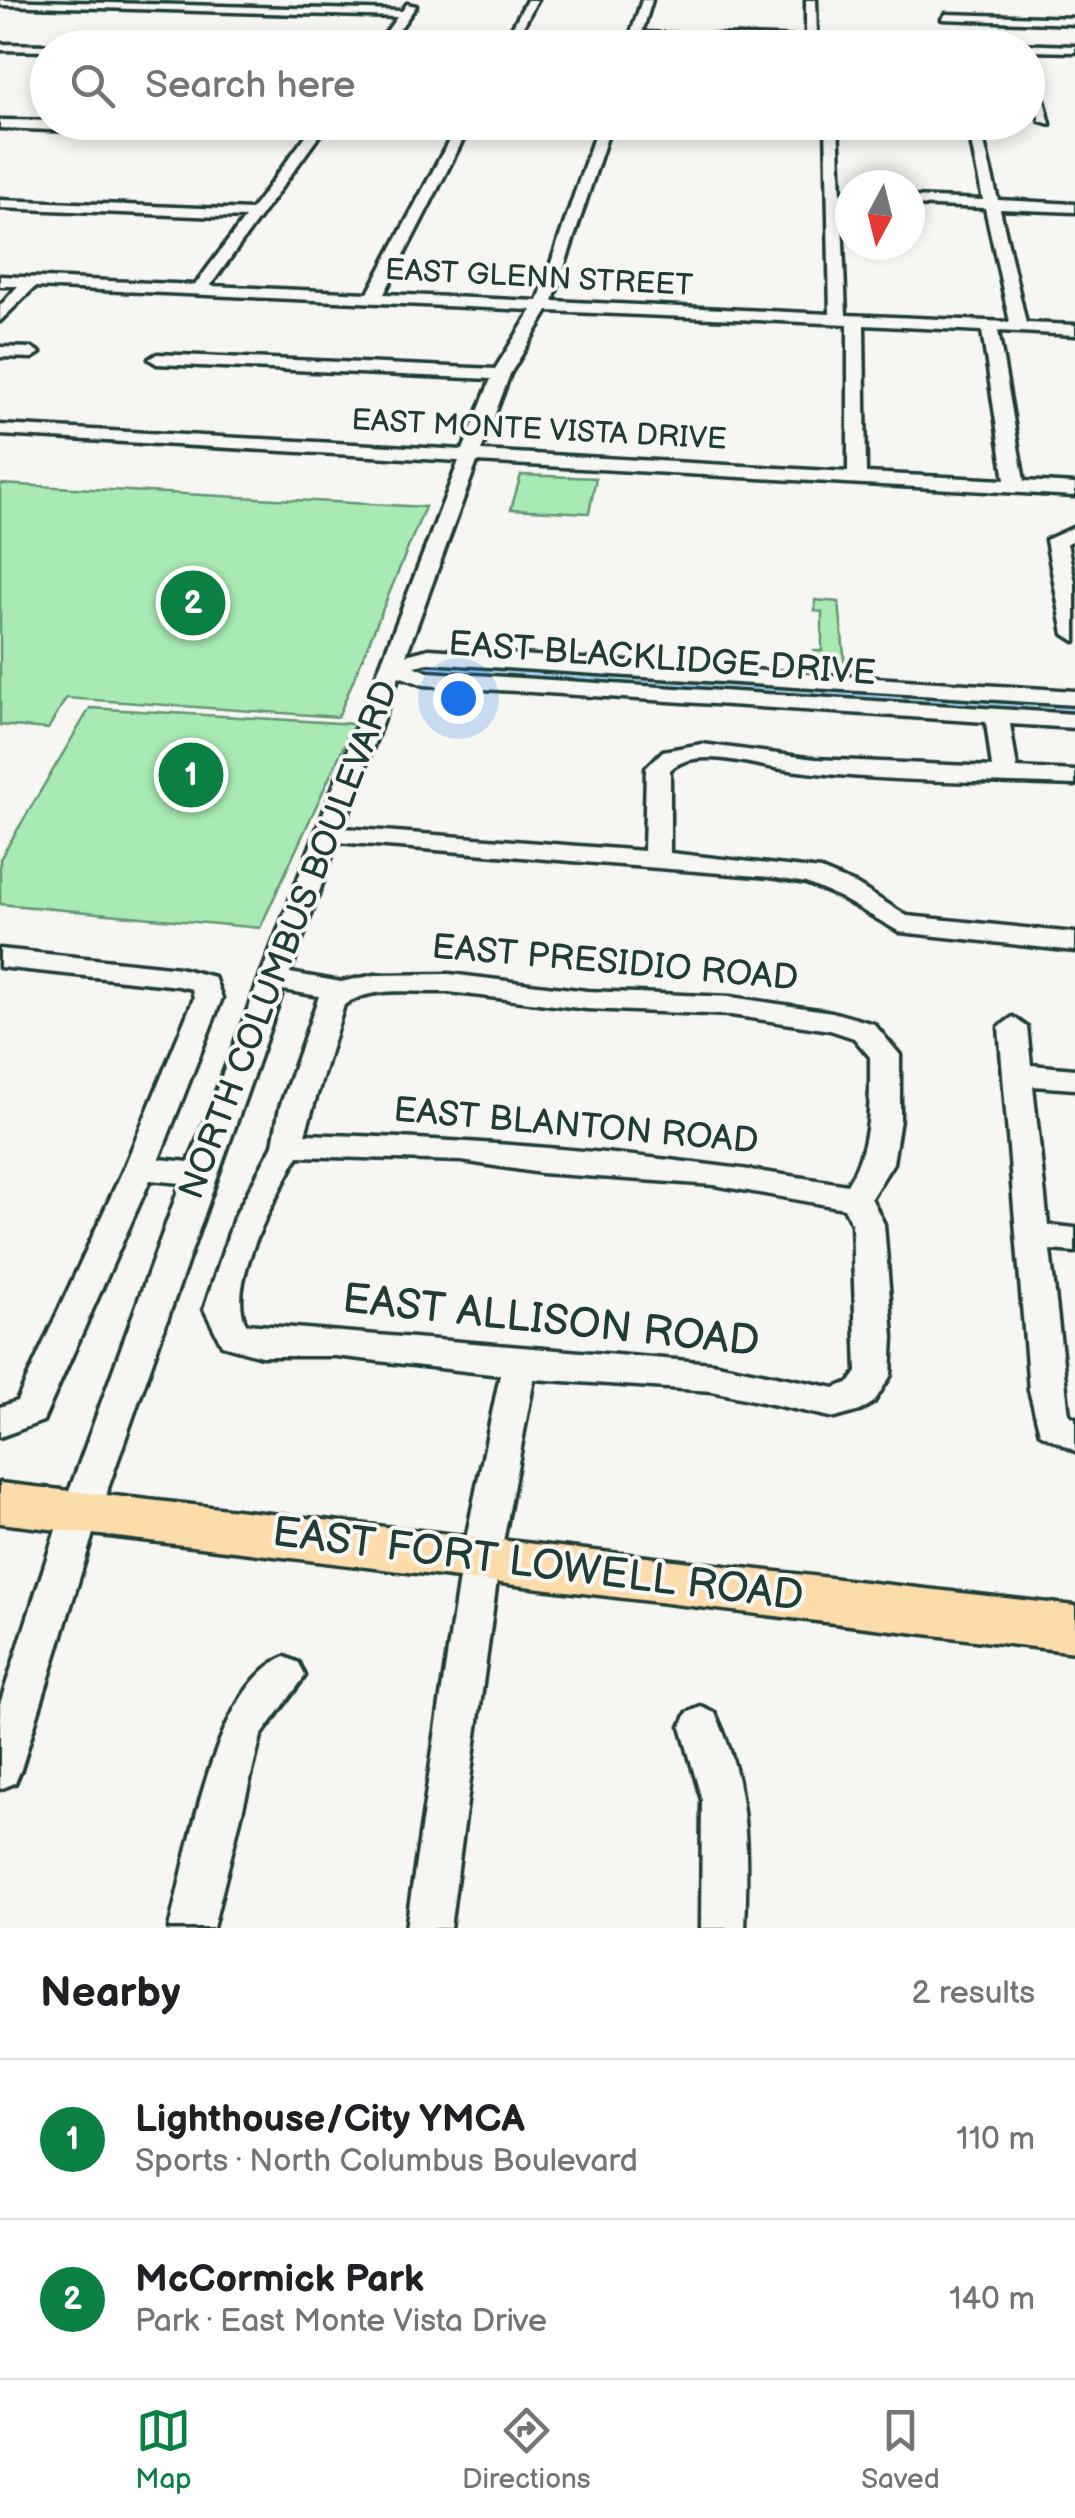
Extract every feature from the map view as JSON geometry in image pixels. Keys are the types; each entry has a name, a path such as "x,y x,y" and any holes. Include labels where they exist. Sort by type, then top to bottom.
{"main road":[{"name":"EAST FORT LOWELL ROAD","path":"0,1503 1075,1629"}],"street":[{"path":"394,30 414,0"},
{"path":"516,30 532,0"},
{"path":"639,30 648,0"},
{"path":"811,0 812,30"},
{"path":"0,2 406,14"},
{"path":"944,2 949,30"},
{"path":"946,17 1075,21"},
{"path":"0,47 30,48"},
{"path":"1045,48 1075,49"},
{"path":"0,124 30,125"},
{"path":"200,289 310,140"},
{"path":"374,298 457,140"},
{"name":"NORTH COLUMBUS BOULEVARD","path":"0,1769 81,1511 200,1174 501,374 544,306 600,140"},
{"path":"835,140 839,170"},
{"path":"977,140 1019,328"},
{"path":"925,202 1075,208"},
{"path":"0,204 256,214"},
{"path":"845,260 858,478"},
{"name":"EAST GLENN STREET","path":"0,281 1075,330"},
{"path":"0,316 31,282"},
{"path":"989,326 1015,486"},
{"path":"0,352 32,353"},
{"path":"157,359 501,374"},
{"name":"EAST MONTE VISTA DRIVE","path":"0,430 1075,490"},
{"path":"1075,533 1056,540 1075,634"},
{"name":"EAST BLACKLIDGE DRIVE","path":"392,665 429,656 1075,698"},
{"name":"EAST BLACKLIDGE DRIVE","path":"392,665 424,678 1075,720"},
{"path":"997,716 1005,771"},
{"path":"657,858 658,768 671,756 702,751 815,766 1005,771 1075,778"},
{"path":"328,834 657,858 812,876 848,891 900,924 936,931 1075,942"},
{"name":"NORTH COLUMBUS BOULEVARD","path":"0,958 179,976 204,983 208,998 140,1168 30,1411 5,1421"},
{"path":"273,980 343,991"},
{"name":"EAST PRESIDIO ROAD","path":"343,991 376,984 450,983 587,1000 731,1006 850,1025 873,1038 884,1055 884,1119 877,1163 855,1198"},
{"path":"288,1145 295,1107 331,1000 343,991"},
{"path":"1013,1027 1053,1424 1075,1436"},
{"path":"1017,1074 1075,1079"},
{"name":"EAST BLANTON ROAD","path":"288,1145 462,1150 541,1162 714,1174 855,1198"},
{"name":"EAST ALLISON ROAD","path":"288,1145 250,1218 224,1289 221,1309 234,1335 245,1341 400,1347 519,1364 712,1377 835,1403 848,1401 862,1392 874,1375 876,1337 868,1224 855,1198"},
{"path":"140,1168 200,1174"},
{"path":"1032,1236 1075,1240"},
{"path":"428,1928 482,1558 519,1364"},
{"path":"191,1928 241,1736 251,1713 285,1676"},
{"path":"700,1727 721,1774 725,1800 723,1928"}],"green space":[{"path":"521,475 596,478 589,513 511,509"},
{"path":"0,484 425,507 338,717 66,698 48,729 0,725"},
{"path":"815,600 839,602 845,666 812,663 813,651 822,651 822,612 815,611"},
{"path":"90,708 354,724 260,928 0,904 0,859"}],"water":[{"path":"424,660 1075,703 1075,712 421,671"}],"place":[{"name":"McCormick Park","path":"193,603"},
{"name":"Lighthouse/City YMCA","path":"191,775"}]}
